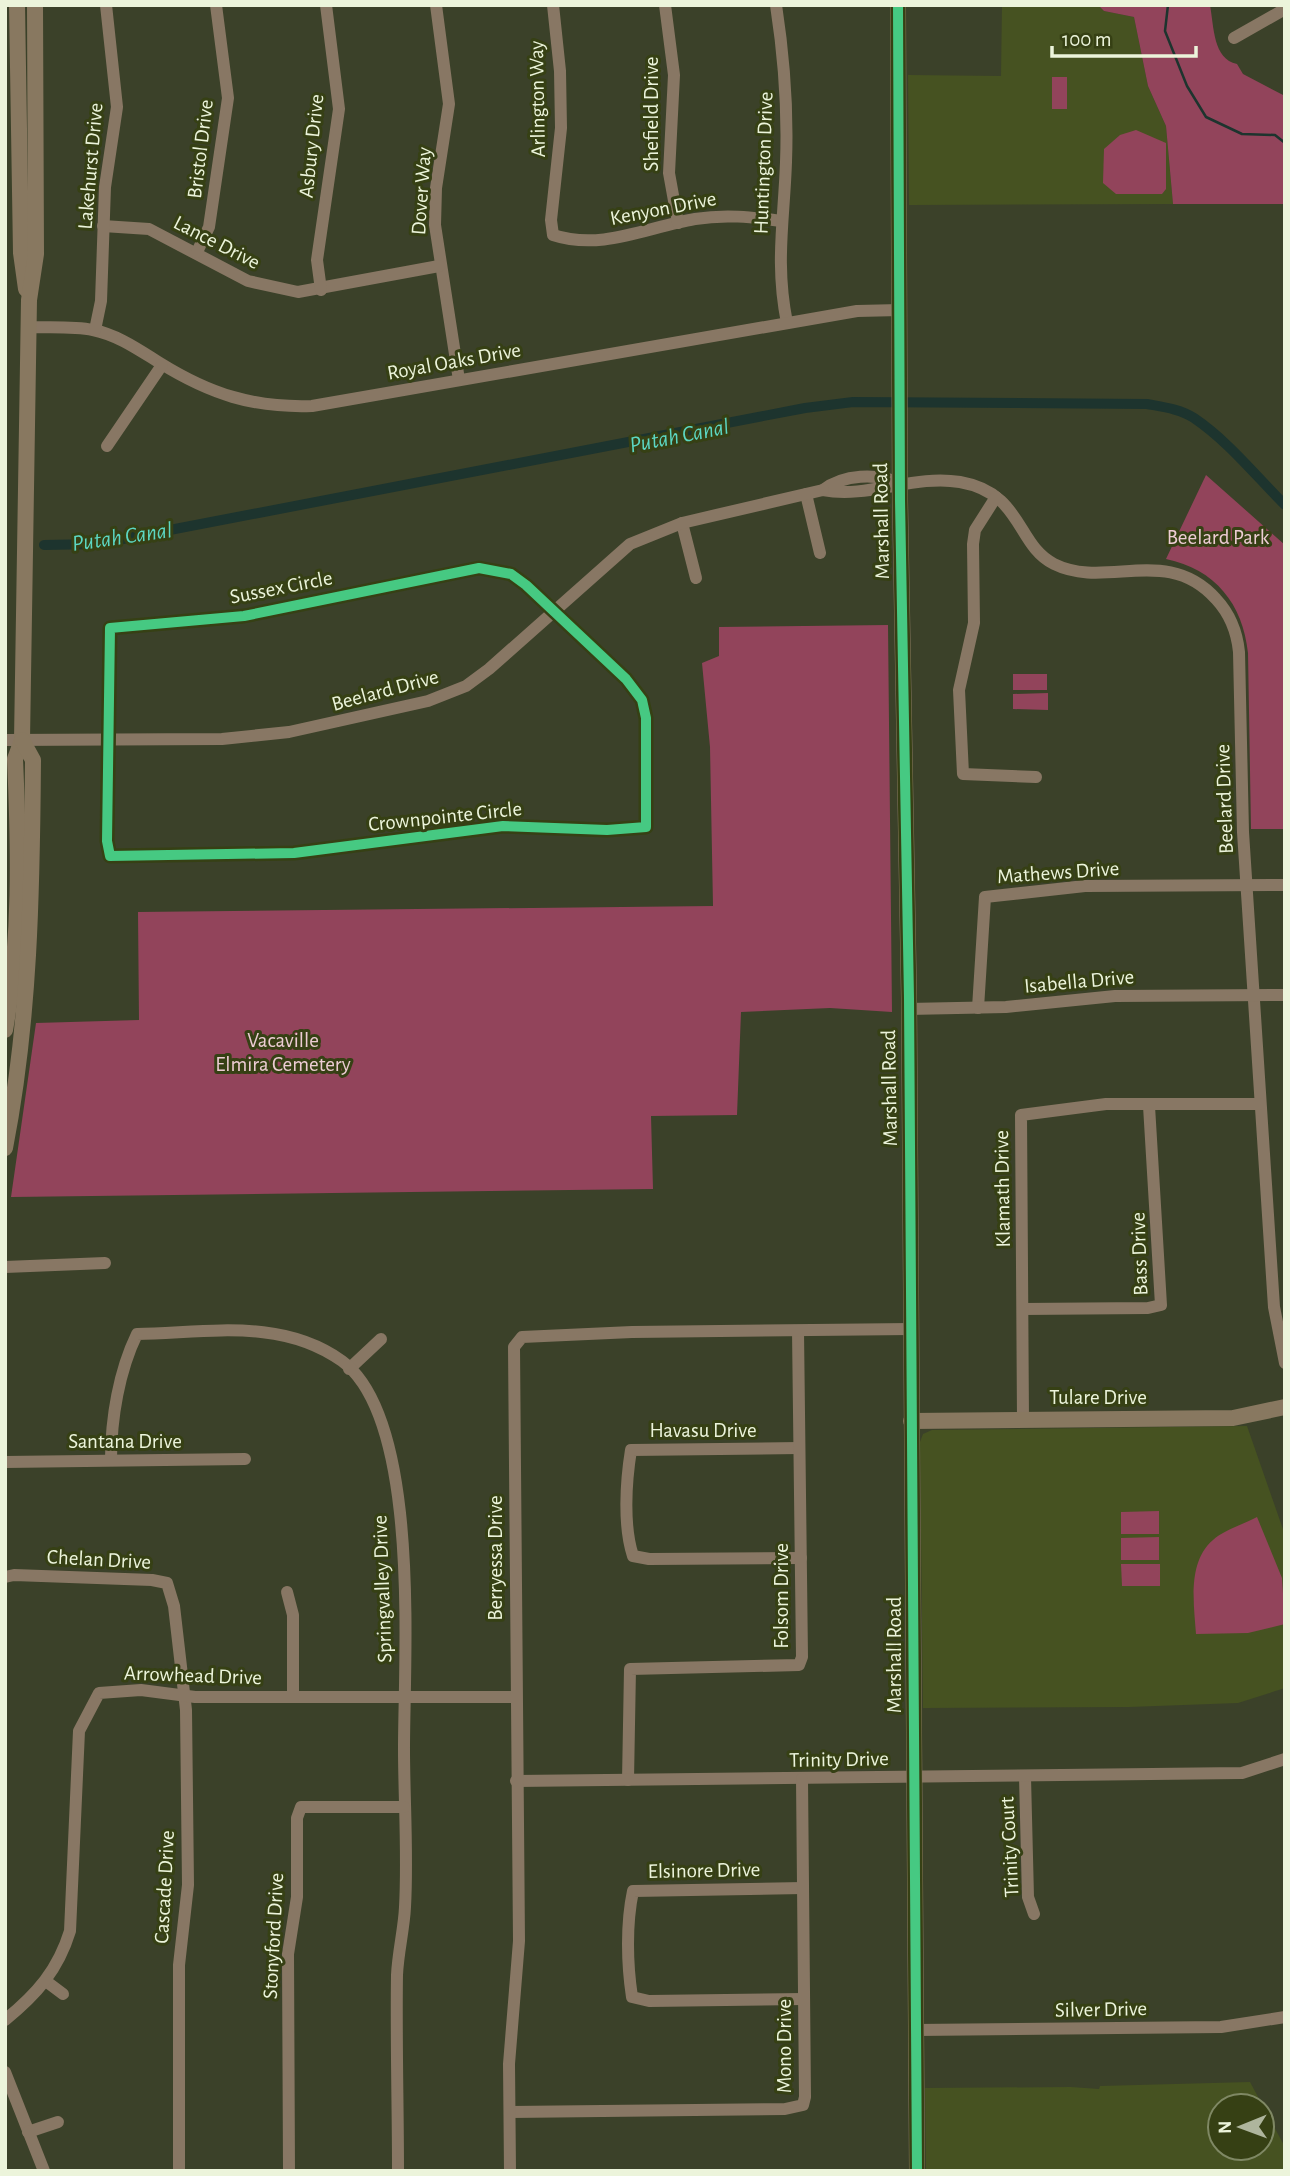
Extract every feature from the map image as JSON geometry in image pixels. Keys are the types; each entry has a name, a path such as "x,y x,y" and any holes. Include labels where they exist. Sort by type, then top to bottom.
{"street":[{"path":"17,5 21,253 29,300"},
{"path":"5,1030 15,948 15,759 22,740 29,300 36,254 35,5"},
{"name":"Lakehurst Drive","path":"95,330 101,301 103,226 117,107 106,5"},
{"name":"Bristol Drive","path":"197,253 209,227 228,97 216,5"},
{"name":"Asbury Drive","path":"321,290 317,260 339,109 326,5"},
{"name":"Dover Way","path":"436,5 449,104 436,188 435,225 439,266 459,380"},
{"name":"Arlington Way","path":"553,5 560,71 561,128 551,220 553,235"},
{"name":"Shefield Drive","path":"665,5 674,75 669,173 678,223"},
{"name":"Huntington Drive","path":"776,5 785,76 787,147 779,273 787,323"},
{"name":"Marshall Road","path":"898,5 900,483 908,1009 917,2171"},
{"path":"1234,38 1285,9"},
{"name":"Kenyon Drive","path":"553,235 566,239 623,239 678,223 732,215 781,221"},
{"name":"Lance Drive","path":"103,226 149,229 248,281 298,292 321,290 439,266"},
{"name":"Royal Oaks Drive","path":"29,327 95,330 133,346 162,365 226,396 275,407 312,406 857,311 900,310"},
{"path":"107,446 162,365"},
{"name":"Beelard Drive","path":"5,740 222,739 289,733 428,701 466,686 630,544 682,523 823,490 835,492 884,489 900,483 959,482 979,487 996,497 1016,515 1039,552 1054,564 1081,570 1156,570 1175,573 1199,584 1224,608 1236,631 1239,652 1246,885 1273,1307 1285,1363"},
{"path":"806,494 820,553"},
{"path":"996,497 975,530 973,544 974,623 959,690 963,774 1036,777"},
{"path":"682,523 695,578"},
{"name":"Sussex Circle","path":"107,740 110,628 244,616 479,568 511,574 553,612"},
{"name":"Crownpointe Circle","path":"107,740 107,841 110,856 294,853 503,826 607,830 646,828 646,718 642,700 625,679 553,612"},
{"path":"5,1149 26,1009 31,923 33,760 22,740"},
{"path":"1246,885 1285,884"},
{"name":"Mathews Drive","path":"978,1008 985,897 1085,886 1246,885"},
{"name":"Isabella Drive","path":"908,1009 978,1008 1115,996 1285,995"},
{"name":"Klamath Drive","path":"1023,1419 1021,1115 1106,1104 1260,1104"},
{"name":"Bass Drive","path":"1023,1308 1148,1308 1161,1304 1149,1106"},
{"path":"5,1267 104,1263"},
{"name":"Berryessa Drive","path":"510,2171 509,2064 519,1941 514,1347 517,1341 528,1337 632,1332 911,1329"},
{"name":"Springvalley Drive","path":"111,1460 116,1405 128,1352 137,1334 260,1330 288,1334 309,1342 349,1368 365,1387 380,1414 390,1448 404,1569 405,1906 397,1971 398,2171"},
{"name":"Folsom Drive","path":"628,1780 630,1669 799,1665 802,1657 798,1331"},
{"path":"349,1368 381,1339"},
{"name":"Tulare Drive","path":"911,1421 1233,1418 1285,1407"},
{"name":"Havasu Drive","path":"799,1448 631,1450 628,1493 629,1544 634,1556 800,1558"},
{"name":"Santana Drive","path":"5,1462 245,1459"},
{"name":"Chelan Drive","path":"5,1577 152,1580 167,1583 174,1606"},
{"path":"287,1592 293,1615 293,1696"},
{"name":"Cascade Drive","path":"174,1606 184,1696 188,1885 179,1965 179,2171"},
{"name":"Arrowhead Drive","path":"5,2020 47,1982 63,1954 70,1931 78,1744 84,1722 99,1693 141,1690 184,1696 515,1697"},
{"name":"Trinity Drive","path":"516,1781 1242,1773 1285,1759"},
{"name":"Trinity Court","path":"1026,1777 1028,1897 1034,1914"},
{"name":"Mono Drive","path":"510,2112 795,2108 803,2105 806,2097 802,1779"},
{"name":"Stonyford Drive","path":"289,2171 288,1954 297,1897 297,1818 302,1807 404,1807"},
{"name":"Elsinore Drive","path":"803,1888 633,1891 629,1910 629,1957 632,1997 649,2001 804,1999"},
{"path":"47,1982 63,1994"},
{"name":"Silver Drive","path":"916,2030 1221,2027 1285,2017"},
{"path":"5,2072 44,2171"},
{"path":"28,2132 58,2122"}],"shaded area":[{"path":"1002,5 1098,5 1104,11 1134,17 1148,86 1166,126 1173,204 909,205 908,75 1001,76"},
{"path":"1247,1426 1285,1535 1285,1688 1238,1703 1129,1707 923,1708 920,1442 923,1434 932,1430"},
{"path":"1250,2082 1255,2092 1206,2092 1206,2162 1276,2162 1276,2130 1285,2147 1285,2171 926,2171 925,2088 1099,2089 1100,2086"}],"green space":[{"path":"1098,5 1210,5 1216,41 1223,56 1237,64 1243,74 1285,96 1285,204 1173,204 1166,126 1148,86 1134,17 1104,11"},
{"path":"1052,77 1067,77 1067,109 1052,109"},
{"path":"1136,130 1166,143 1166,189 1162,194 1116,194 1103,183 1104,149 1120,135"},
{"name":"Beelard Park","path":"1206,475 1285,545 1285,829 1251,829 1248,653 1240,619 1224,591 1212,580 1199,571 1166,559"},
{"name":"Vacaville Elmira Cemetery","path":"888,625 892,1012 830,1008 741,1012 737,1115 651,1116 653,1189 11,1197 36,1023 139,1020 138,912 713,906 710,747 702,663 719,656 719,627"},
{"path":"1013,674 1047,674 1047,690 1013,690"},
{"path":"1048,693 1048,710 1013,709 1013,694"},
{"path":"1159,1511 1159,1534 1121,1534 1121,1512"},
{"path":"1257,1517 1282,1578 1285,1624 1248,1633 1196,1634 1194,1584 1199,1560 1205,1549 1218,1536"},
{"path":"1159,1537 1159,1560 1121,1560 1121,1538"},
{"path":"1121,1564 1160,1564 1160,1586 1122,1586"}],"waterway":[{"path":"1168,5 1165,31 1187,86 1206,117 1242,134 1275,135 1285,143"},
{"name":"Putah Canal","path":"44,545 97,544 805,408 853,402 1147,404 1171,409 1194,418 1218,437 1285,505"}],"cycle path":[{"path":"898,5 900,500 909,998 917,2171"},
{"path":"479,568 511,574 526,585 626,679 642,700 646,718 646,827 607,830 503,826 294,853 110,856 107,841 110,628 244,616 479,568"}]}
